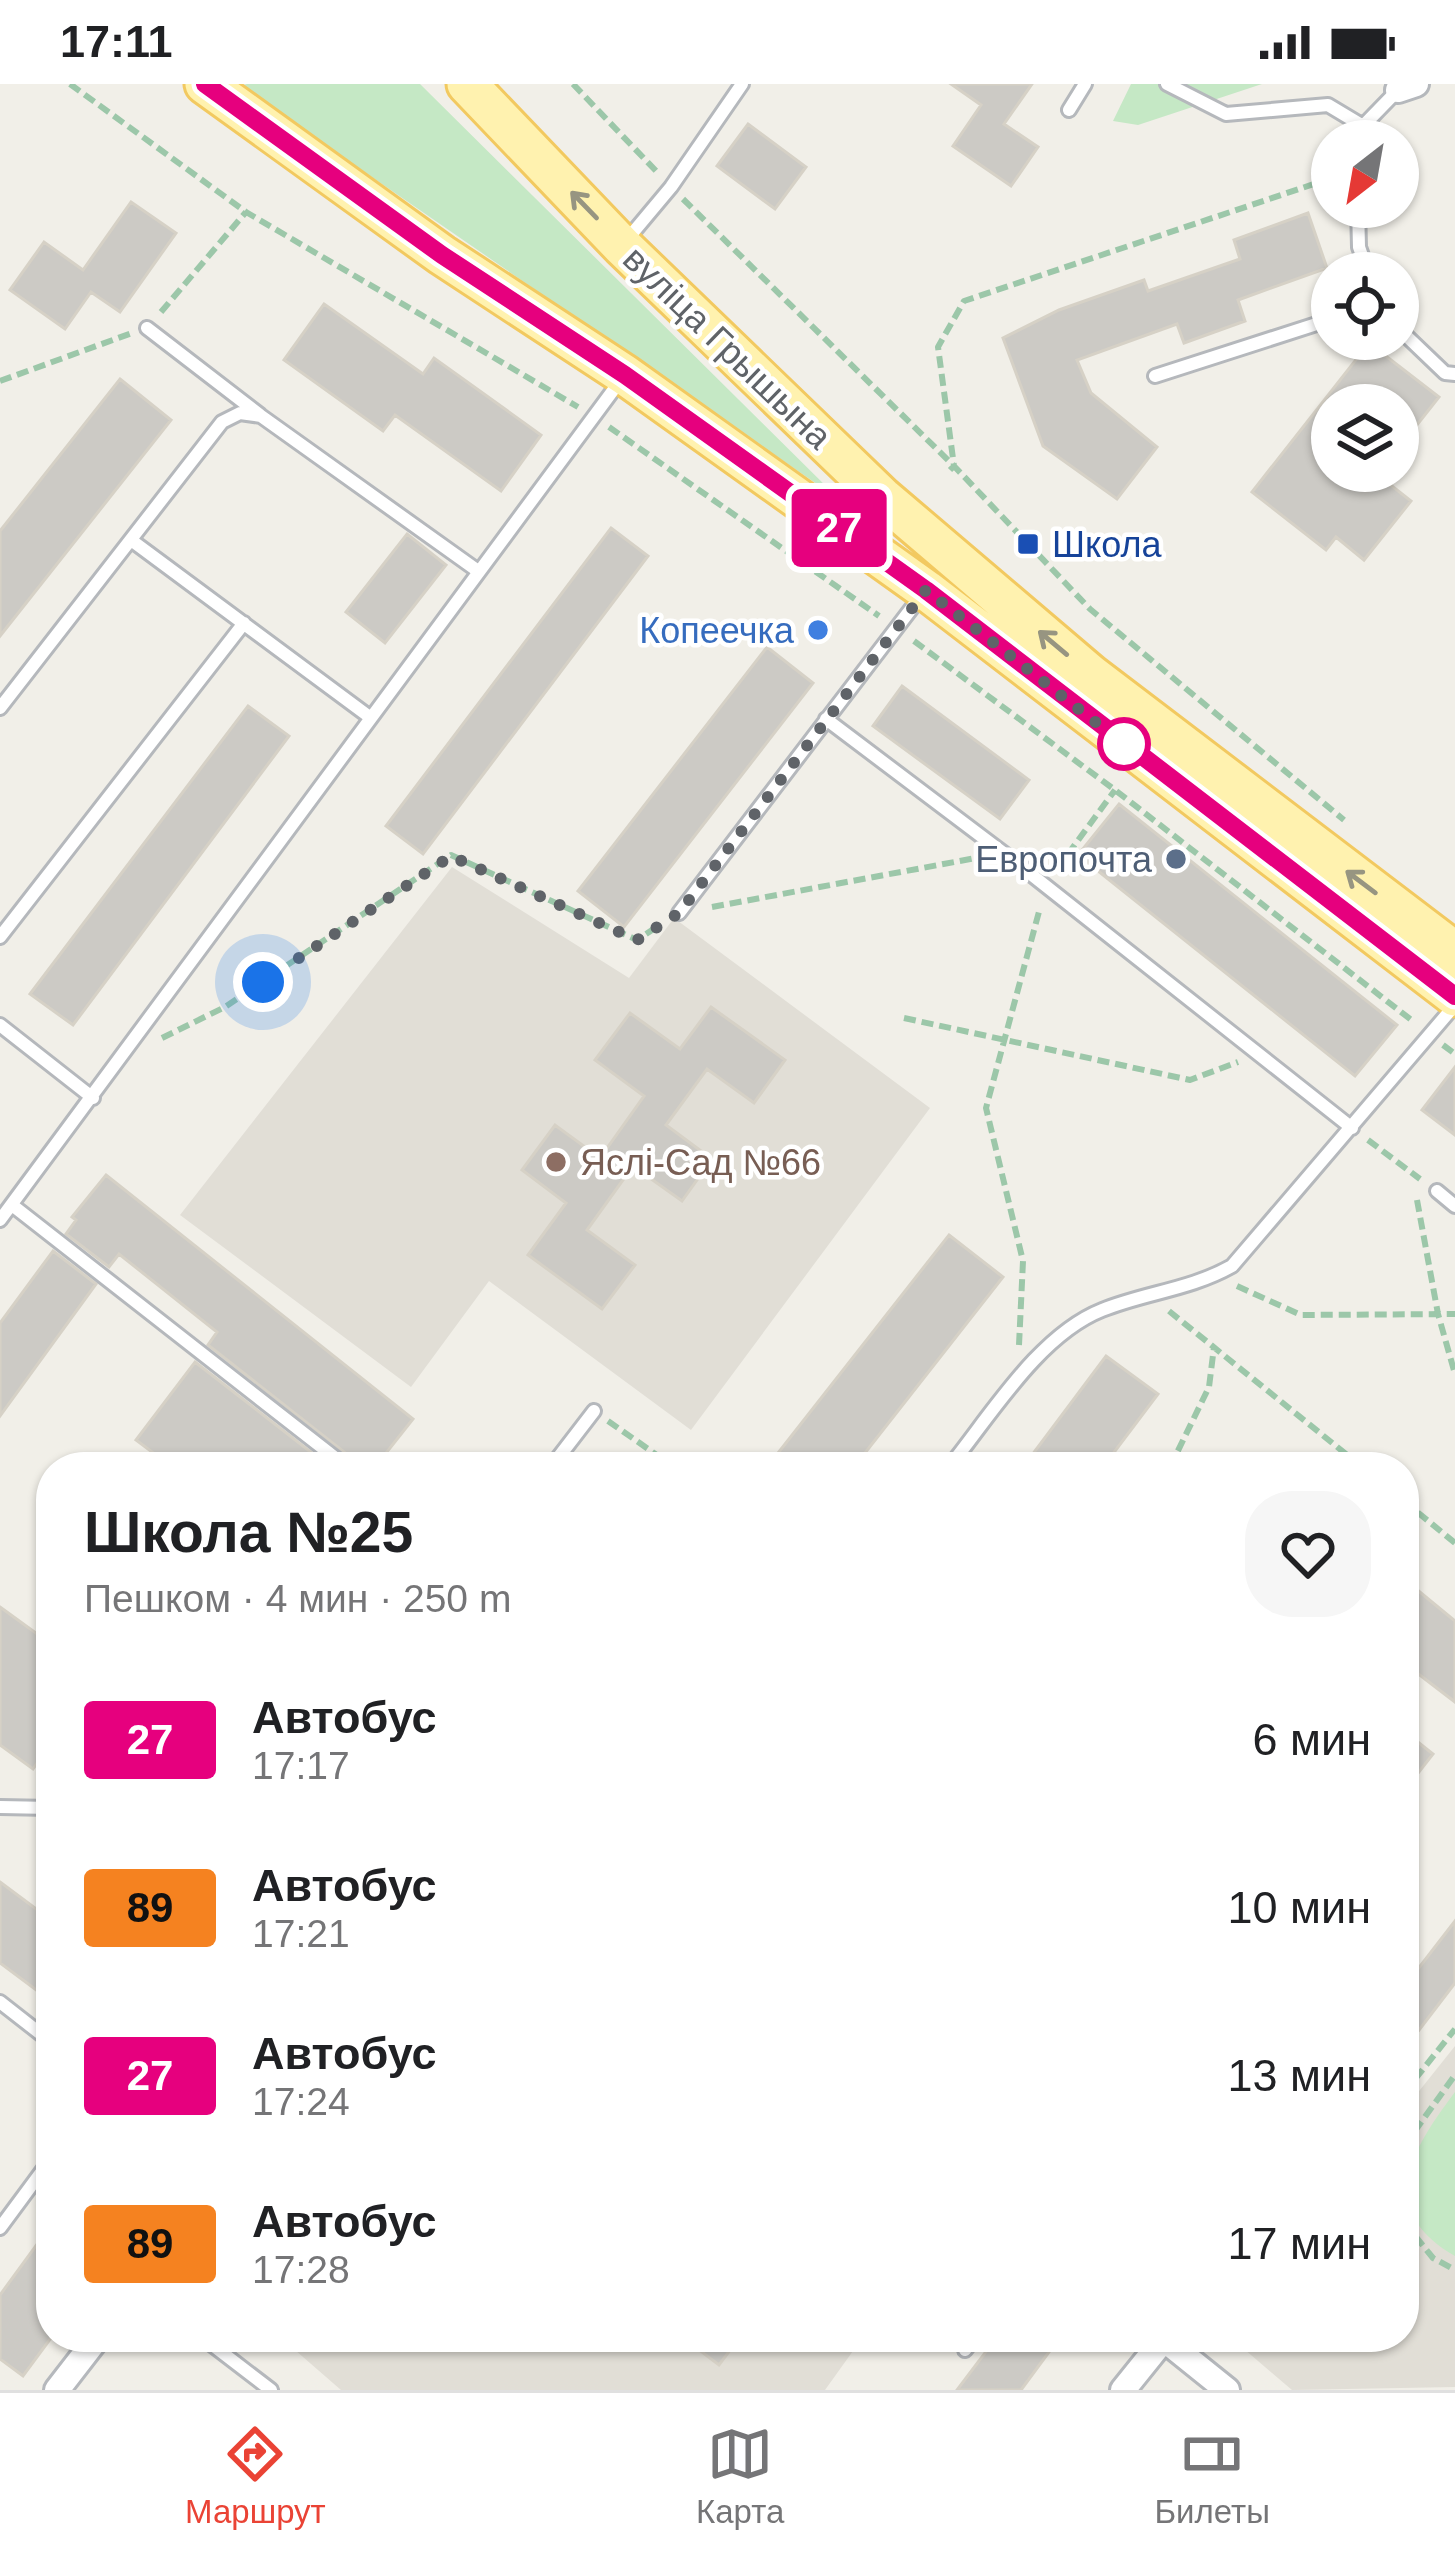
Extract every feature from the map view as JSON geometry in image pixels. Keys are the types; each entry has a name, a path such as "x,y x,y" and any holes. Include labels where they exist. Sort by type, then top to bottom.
{"main road":[{"name":"вуліца Грышына","path":"205,84 423,242 625,375 926,590 1455,996"},
{"name":"вуліца Грышына","path":"466,84 622,245 882,496 1091,675 1455,952"}],"street":[{"path":"57,2390 86,2352"},
{"path":"1124,2390 1152,2352"},
{"path":"1180,2352 1227,2390"}],"lane":[{"path":"622,245 671,187 742,84"},
{"path":"1069,110 1084,84"},
{"path":"1167,84 1226,114 1328,105 1346,120"},
{"path":"1375,120 1407,87"},
{"path":"1155,376 1311,326"},
{"path":"147,328 478,571"},
{"path":"1419,348 1445,373 1455,374"},
{"path":"0,1220 625,375"},
{"path":"0,708 222,422 240,413 261,416"},
{"path":"131,539 370,718"},
{"path":"679,913 953,558"},
{"path":"0,937 244,623"},
{"path":"826,719 1352,1128"},
{"path":"961,1452 1056,1336 1099,1311 1201,1284 1232,1266 1455,1005"},
{"path":"0,1025 93,1098"},
{"path":"1437,1192 1455,1205"},
{"path":"11,1205 327,1452"},
{"path":"562,1452 594,1411"},
{"path":"0,1807 36,1808"},
{"path":"0,2002 36,2030"},
{"path":"0,2228 36,2179"},
{"path":"222,2352 271,2390"}],"path":[{"path":"70,84 246,212 593,416 896,628 1045,733 1455,1054"},
{"path":"573,84 1090,609 1354,828"},
{"path":"952,468 938,347 964,301 1311,185"},
{"path":"1018,1383 1023,1261 986,1108 1046,886 1115,790"},
{"path":"122,1058 225,1007 451,856 637,940 679,913 1004,853"},
{"path":"904,1018 1190,1080 1258,1054"},
{"path":"1352,1128 1437,1192"},
{"path":"1412,1173 1438,1314 1455,1374"},
{"path":"1215,1276 1301,1315 1455,1314"},
{"path":"1149,1295 1344,1452"},
{"path":"1177,1452 1209,1387 1214,1347"},
{"path":"594,1411 653,1452"},
{"path":"1419,1513 1455,1543"},
{"path":"1419,2074 1455,2029"},
{"path":"1419,2125 1455,2075"},
{"path":"1419,2241 1433,2258 1455,2270"}],"shaded area":[{"name":"Яслі-Сад №66","path":"452,867 629,978 674,918 930,1108 691,1430 489,1281 411,1387 180,1215"},
{"path":"1455,2046 1455,2387 1292,2390 1248,2352 1419,2352 1419,2091"},
{"path":"297,2352 852,2352 825,2390 341,2390"}],"green space":[{"path":"420,84 840,500 240,86"},
{"path":"1131,84 1262,84 1138,125 1113,121"},
{"path":"1455,2092 1455,2256 1419,2224 1419,2148"}],"building":[{"path":"951,84 1032,84 1004,124 1038,147 1011,186 953,146 981,105"},
{"path":"748,124 806,167 775,209 717,166"},
{"path":"131,202 176,233 120,312 91,292 65,329 10,290 44,242 83,270"},
{"path":"1308,213 1321,252 1311,252 1311,274 1238,300 1245,321 1184,343 1177,324 1077,360 1091,393 1157,447 1117,499 1043,446 1003,338 1059,310 1144,280 1148,291 1240,259 1234,240"},
{"path":"324,304 423,374 434,358 541,435 501,491 395,415 383,431 284,360"},
{"path":"1356,360 1391,360 1439,397 1419,422 1419,384 1337,384"},
{"path":"120,379 171,420 0,636 0,531"},
{"path":"1311,417 1311,492 1400,492 1411,501 1364,560 1336,537 1326,550 1252,492"},
{"path":"611,528 648,556 423,854 386,826"},
{"path":"407,534 446,565 385,643 346,612"},
{"path":"767,647 813,683 624,927 578,891"},
{"path":"902,686 1029,780 1000,819 873,726"},
{"path":"248,706 289,736 73,1025 30,994"},
{"path":"1119,804 1397,1025 1355,1076 1078,855"},
{"path":"711,1007 785,1060 754,1103 707,1069 666,1125 712,1159 682,1201 633,1166 587,1230 635,1265 602,1309 528,1255 566,1203 522,1170 555,1125 600,1158 644,1096 595,1060 630,1013 680,1049"},
{"path":"1455,1067 1455,1135 1422,1110"},
{"path":"106,1175 413,1419 387,1452 344,1452 208,1345 217,1332 119,1254 109,1267 66,1234 76,1220 72,1217"},
{"path":"949,1235 1003,1277 866,1452 779,1452"},
{"path":"53,1251 96,1284 0,1416 0,1323"},
{"path":"1106,1356 1158,1394 1114,1452 1034,1452"},
{"path":"195,1362 311,1452 152,1452 136,1440"},
{"path":"1419,1591 1455,1621 1455,1702 1419,1674"},
{"path":"0,1607 36,1633 36,1765 33,1769 0,1745"},
{"path":"1419,1743 1433,1754 1419,1772"},
{"path":"0,1882 36,1909 36,1990 0,1963"},
{"path":"1455,1921 1455,1983 1419,2030 1419,1968"},
{"path":"36,2246 36,2352 41,2352 23,2376 0,2359 0,2295"},
{"path":"702,2352 729,2352 719,2365"},
{"path":"986,2352 1049,2352 1021,2390 957,2390"}],"bus line":[{"name":"27","path":"205,84 442,255 625,375 926,590 1455,996"}],"place":[{"name":"Школа","path":"1028,544"},
{"name":"Копеечка","path":"818,630"},
{"name":"Европочта","path":"1176,859"},
{"name":"Яслі-Сад №66","path":"556,1162"}],"route":[{"path":"263,982 451,856 637,940 679,913 926,590 1139,756 1124,744"}]}
